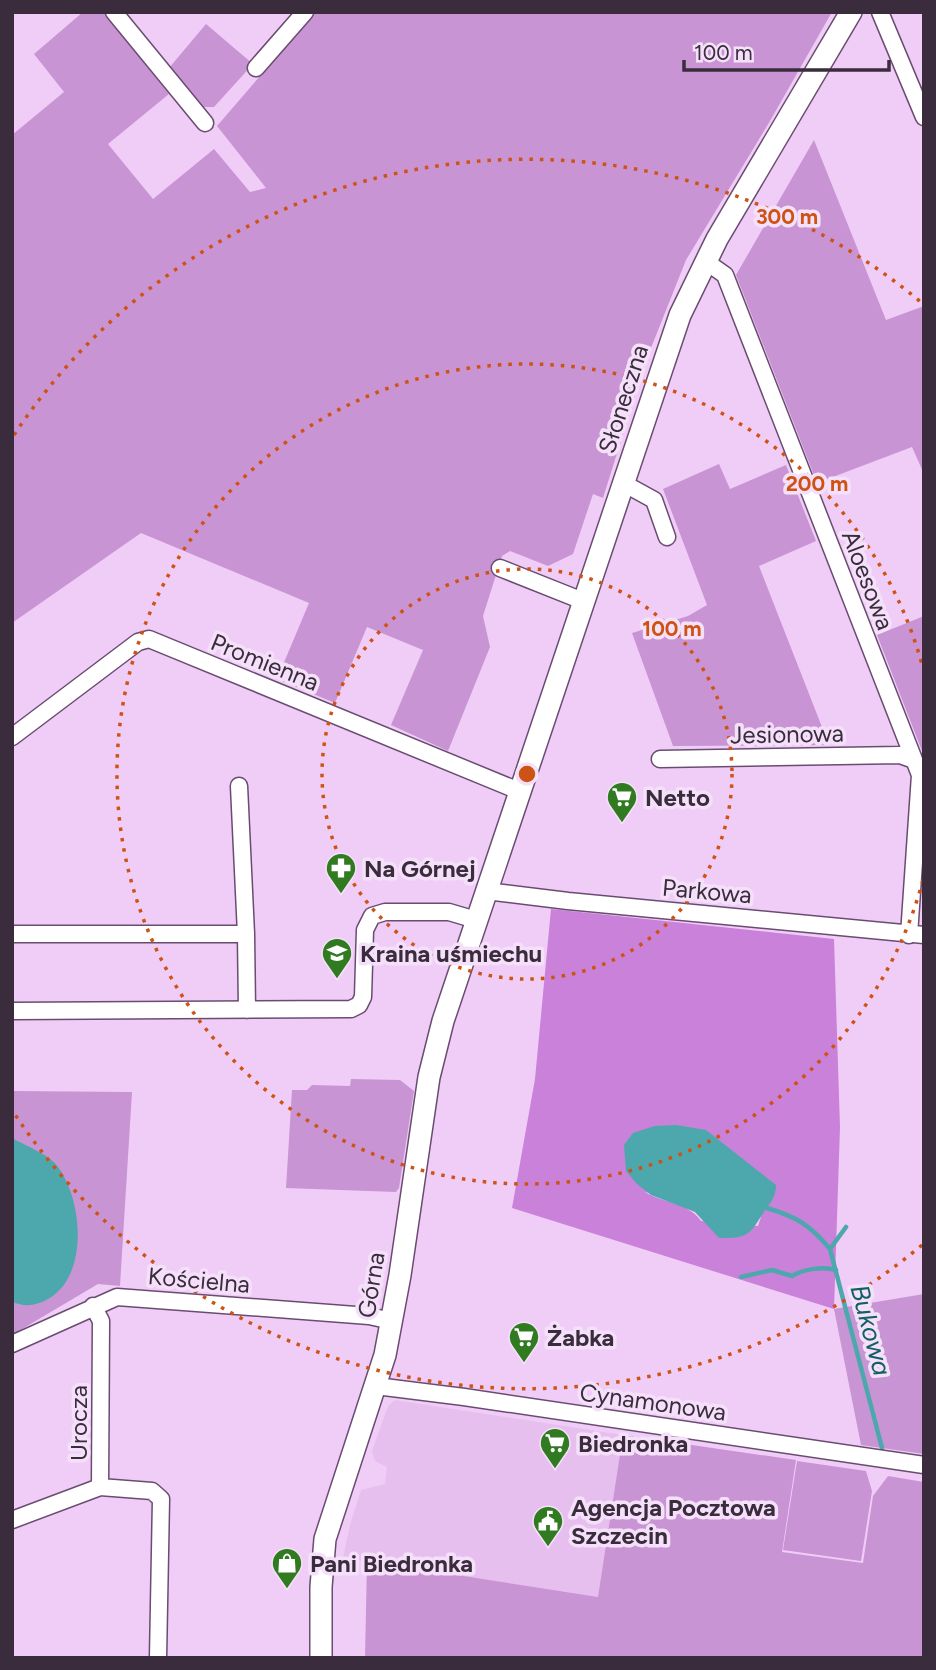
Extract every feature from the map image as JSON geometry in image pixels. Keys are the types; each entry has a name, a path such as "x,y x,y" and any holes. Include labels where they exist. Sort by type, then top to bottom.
{"street":[{"path":"114,12 205,123"},
{"path":"256,68 305,12"},
{"name":"Słoneczna","path":"507,829 671,337 705,261 850,12"},
{"path":"880,12 924,117"},
{"name":"Aloesowa","path":"705,261 725,275 920,775 916,935"},
{"path":"624,483 654,500 667,537"},
{"path":"500,568 583,601"},
{"name":"Promienna","path":"12,737 138,642 149,639 519,791"},
{"name":"Jesionowa","path":"660,759 900,755 914,760"},
{"path":"239,786 247,1010"},
{"name":"Górna","path":"321,1658 321,1587 326,1539 376,1386 392,1321 432,1062 507,829"},
{"name":"Parkowa","path":"486,891 916,935"},
{"path":"12,1011 343,1010 356,1007 362,1000 366,927 378,913 449,912 476,920"},
{"path":"12,934 246,934"},
{"name":"Kościelna","path":"12,1344 117,1297 392,1321"},
{"name":"Urocza","path":"93,1306 101,1321 100,1487 152,1491 161,1499 158,1658"},
{"name":"Cynamonowa","path":"376,1386 924,1465"},
{"path":"12,1520 100,1487"}],"shaded area":[{"path":"83,12 103,12 169,94 108,144 153,199 214,149 250,192 266,188 217,126 315,12 832,12 686,260 647,358 603,498 593,494 573,554 548,566 510,551 502,556 483,616 490,647 448,751 391,725 423,650 367,627 335,703 277,679 309,603 141,533 12,623 12,135 64,92 34,54"},
{"path":"206,24 253,64 214,107 202,107 169,68"},
{"path":"814,140 886,320 924,306 924,474 912,447 817,483 736,275"},
{"path":"719,464 730,489 786,465 816,541 759,566 829,745 673,746 632,633 688,616 707,605 663,489"},
{"path":"924,616 924,756 877,635"},
{"path":"551,909 834,939 840,1127 834,1309 512,1208 535,1079","holes":["645,1192 761,1217 758,1226 701,1221 690,1210"]},
{"path":"351,1079 400,1080 414,1091 399,1188 396,1192 286,1188 292,1090 307,1090 312,1085 350,1086"},
{"path":"12,1091 132,1092 120,1286 98,1284 12,1335"},
{"path":"676,1125 706,1130 776,1185 772,1201 748,1233 743,1236 719,1238 695,1212 651,1195 626,1171 624,1145 633,1133 655,1126"},
{"path":"12,1138 54,1162 66,1181 77,1218 76,1256 70,1273 61,1288 48,1299 30,1305 12,1302"},
{"path":"924,1294 924,1454 861,1445 834,1309"},
{"path":"395,1400 623,1435 599,1597 343,1558 361,1490 385,1484 387,1467 375,1461 372,1451 388,1406"},
{"path":"623,1435 796,1460 782,1552 863,1563 873,1496 888,1476 924,1482 924,1658 365,1658 367,1561 598,1597"},
{"path":"797,1461 866,1471 872,1491 861,1561 783,1550"}],"waterway":[{"path":"767,1208 802,1223 830,1249"},
{"name":"Bukowa","path":"846,1227 830,1249 882,1448"},
{"path":"741,1277 772,1270 792,1276 814,1269 836,1270"}],"place":[{"name":"Netto","path":"622,824"},
{"name":"Na Górnej","path":"341,895"},
{"name":"Kraina uśmiechu","path":"337,980"},
{"name":"Żabka","path":"524,1364"},
{"name":"Biedronka","path":"555,1470"},
{"name":"Agencja Pocztowa Szczecin","path":"548,1548"},
{"name":"Pani Biedronka","path":"287,1590"}]}
